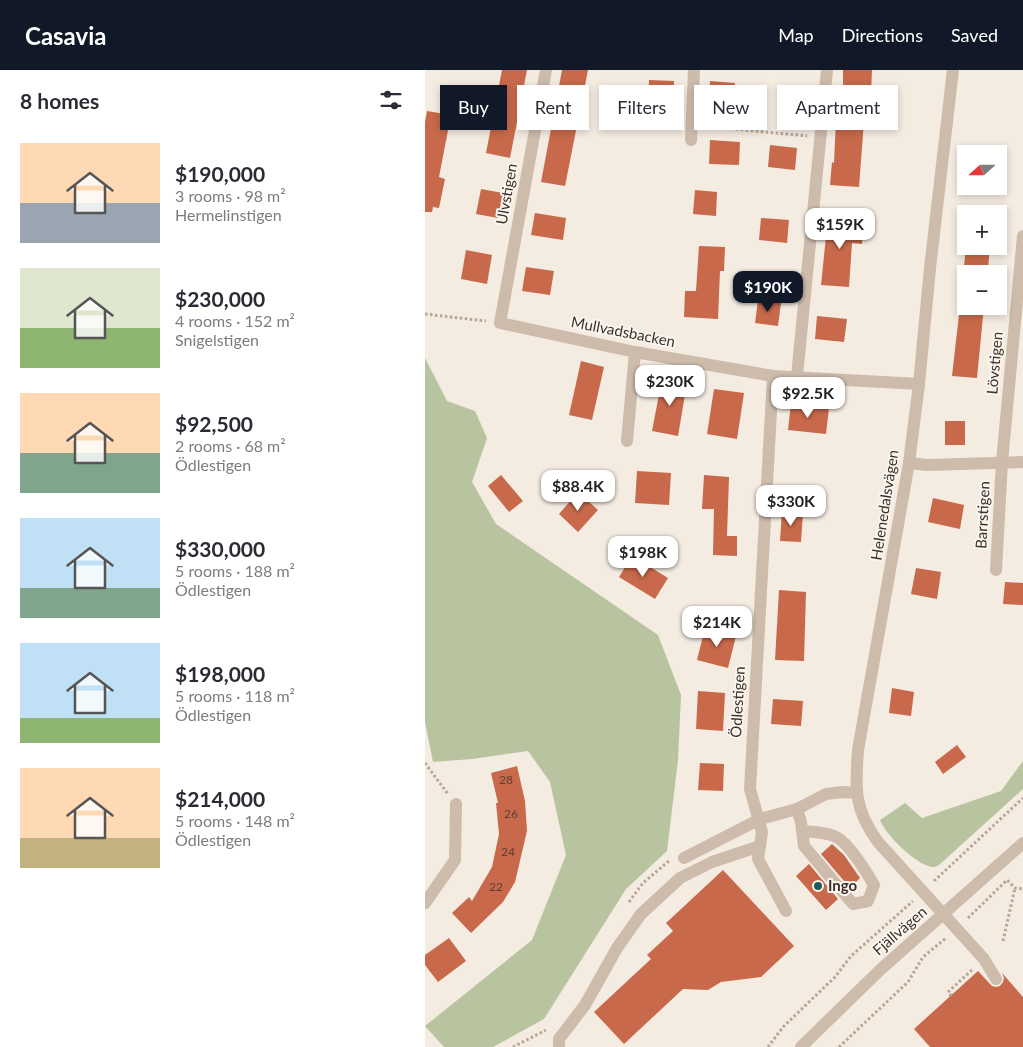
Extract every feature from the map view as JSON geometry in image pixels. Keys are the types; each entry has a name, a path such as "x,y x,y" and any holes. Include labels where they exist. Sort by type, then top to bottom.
{"street":[{"name":"Ulvstigen","path":"500,323 546,70"},
{"path":"691,140 694,70"},
{"path":"797,376 827,70"},
{"name":"Helenedalsvägen","path":"953,70 909,464 858,750 856,793 868,828 873,835 984,959 996,979"},
{"name":"Lövstigen","path":"1002,462 1023,236"},
{"name":"Mullvadsbacken","path":"500,323 635,352 773,376 919,384"},
{"path":"627,441 635,352"},
{"name":"Ödlestigen","path":"773,376 750,789 760,819 762,832 758,859 786,911"},
{"name":"Barrstigen","path":"996,570 1002,462"},
{"name":"Barrstigen","path":"909,464 1023,462"},
{"path":"684,858 760,819 797,809 826,794 856,793"},
{"path":"425,903 455,860 456,804"},
{"path":"797,809 801,822 802,831 804,846 853,904 868,901 874,885 865,868 848,848 835,836 802,831"},
{"name":"Fjällvägen","path":"801,1047 880,970 1023,843"},
{"path":"559,1047 559,1039 585,1005 617,948 641,914 680,878 712,862 760,846"}],"path":[{"path":"691,125 820,137"},
{"path":"425,314 500,323"},
{"path":"425,763 456,804"},
{"path":"942,874 1023,798"},
{"path":"839,1047 894,993 908,982 923,957 957,929 1007,880 1015,888 1023,889"},
{"path":"1003,941 1015,888"},
{"path":"767,1047 783,1027 835,977 851,956 906,908"},
{"path":"951,996 948,992 984,959"},
{"path":"793,1018 797,1022"}],"green space":[{"path":"425,358 447,401 475,411 487,438 472,482 496,524 658,635 681,695 678,760 667,851 626,889 544,1019 493,1047 444,1047 425,1026 532,940 566,855 550,782 528,751 472,759 433,762 425,722"},
{"path":"1023,761 1023,789 937,866 928,866 915,859 893,839 880,820 905,803 922,818 1001,791"}],"building":[{"path":"502,70 527,70 524,85 517,85 517,122 510,158 486,153 490,130 507,130 507,85 499,85"},
{"path":"562,70 588,70 585,85 559,85"},
{"path":"843,70 872,70 871,85 843,85"},
{"path":"649,80 674,81 674,85 649,85"},
{"path":"710,81 735,83 735,85 710,85"},
{"path":"427,111 440,113 440,130 448,130 439,177 445,179 439,208 433,207 432,212 425,212 425,122"},
{"path":"551,130 576,130 565,186 541,182"},
{"path":"836,130 863,130 859,187 830,185 832,162 834,163"},
{"path":"710,140 740,142 739,165 709,164"},
{"path":"770,145 797,148 795,170 768,167"},
{"path":"481,189 503,193 498,218 476,214"},
{"path":"695,190 717,192 716,216 693,214"},
{"path":"535,213 566,218 563,240 531,235"},
{"path":"828,217 864,220 862,244 852,243 849,287 821,285"},
{"path":"761,218 789,220 787,243 759,240"},
{"path":"699,246 725,247 724,271 720,271 718,319 684,317 685,291 696,291"},
{"path":"466,250 492,255 487,284 461,279"},
{"path":"965,255 989,255 988,265 964,265"},
{"path":"526,267 554,271 550,295 522,291"},
{"path":"758,300 781,303 778,326 755,323"},
{"path":"959,315 983,315 977,378 952,376"},
{"path":"817,316 847,319 844,342 815,339"},
{"path":"581,361 604,367 592,420 569,415"},
{"path":"662,379 687,383 678,436 652,431"},
{"path":"714,389 744,393 737,439 707,434"},
{"path":"791,403 829,408 826,434 788,430"},
{"path":"945,421 965,421 965,445 945,445"},
{"path":"637,471 671,473 669,505 635,503"},
{"path":"501,475 523,501 509,512 488,486"},
{"path":"704,475 729,477 727,536 737,536 737,556 713,555 714,509 702,509"},
{"path":"578,492 598,510 578,532 559,514"},
{"path":"933,498 964,505 960,529 928,522"},
{"path":"782,511 803,512 801,542 780,541"},
{"path":"632,556 668,578 655,599 619,577"},
{"path":"916,568 941,572 937,599 911,594"},
{"path":"1005,582 1023,583 1023,605 1003,604"},
{"path":"779,590 806,592 804,661 775,660"},
{"path":"705,628 736,636 728,668 697,660"},
{"path":"892,688 914,692 911,716 889,713"},
{"path":"698,691 725,693 723,731 696,729"},
{"path":"773,699 803,701 801,726 771,724"},
{"path":"957,745 966,757 943,774 935,762"},
{"path":"700,763 724,764 723,791 698,790"},
{"path":"517,766 525,801 527,831 515,882 503,902 471,933 452,913 469,897 472,901 492,867 499,834 496,803 498,803 491,773"},
{"path":"832,844 844,855 860,878 850,888 821,854"},
{"path":"809,864 838,899 826,910 796,876"},
{"path":"723,870 794,946 761,977 721,982 708,990 683,989 624,1044 594,1012 651,959 647,955 673,931 666,923"},
{"path":"449,938 466,961 438,982 425,965 425,955"},
{"path":"978,971 992,986 996,987 1000,986 1003,982 1002,973 1023,997 1023,1047 930,1047 914,1029"}],"place":[{"name":"Ingo","path":"818,886"}]}
